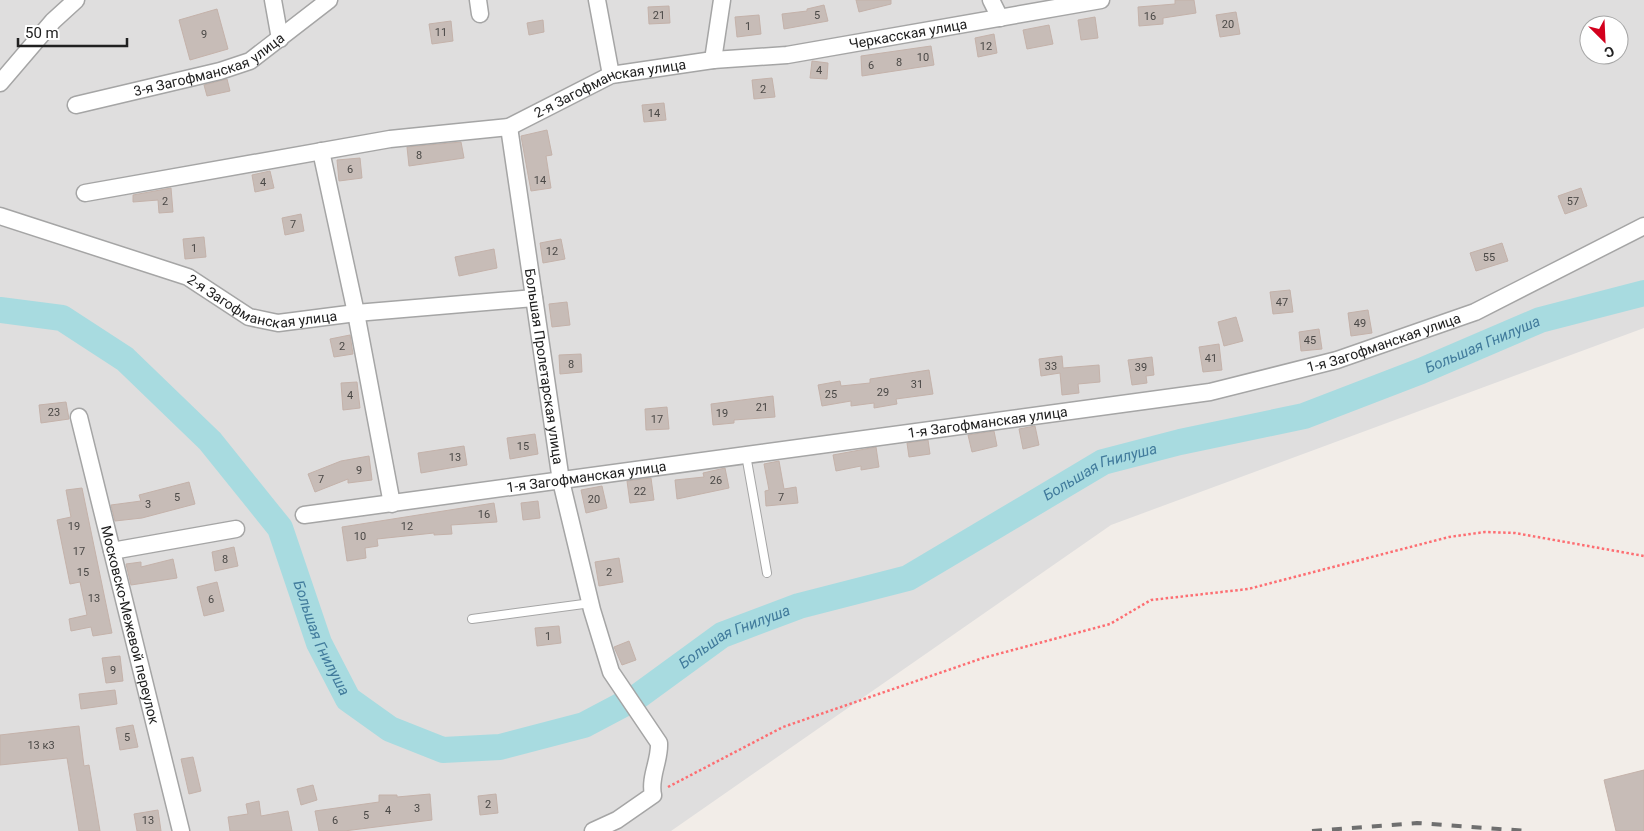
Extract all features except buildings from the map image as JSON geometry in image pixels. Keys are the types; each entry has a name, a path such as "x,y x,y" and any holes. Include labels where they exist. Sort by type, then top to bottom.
{"street":[{"path":"0,83 53,21 76,0"},
{"path":"273,0 280,39"},
{"name":"3-я Загофманская улица","path":"76,105 220,71 250,61 329,0"},
{"path":"597,0 611,75"},
{"path":"713,60 722,0"},
{"path":"991,0 1000,18"},
{"name":"Черкасская улица","path":"713,60 787,55 1101,0"},
{"name":"2-я Загофманская улица","path":"510,127 611,75 713,60"},
{"path":"85,192 390,139 510,127"},
{"name":"Большая Пролетарская улица","path":"510,127 561,481 603,654 611,672 658,743 660,756 651,784 653,795"},
{"path":"321,151 356,313 392,504"},
{"name":"2-я Загофманская улица","path":"0,216 188,277 249,317 278,323 356,313 534,298"},
{"name":"1-я Загофманская улица","path":"304,516 1210,392 1336,360 1475,312 1644,226"},
{"name":"Московско-Межевой переулок","path":"79,417 181,831"},
{"path":"112,551 236,529"},
{"path":"592,831 617,820 653,795"}],"lane":[{"path":"746,455 767,573"},
{"path":"472,619 591,603"}],"path":[{"path":"653,795 783,727 983,658 1110,624 1151,600 1248,590 1449,537 1485,532 1515,533 1644,556"}],"shaded area":[{"path":"0,0 1644,0 1644,328 1111,525 671,831 0,831"}],"waterway":[{"name":"Большая Гнилуша","path":"0,310 62,318 125,359 210,441 280,528 319,643 348,699 390,729 443,750 500,747 584,725 637,697 722,635 799,606 908,578 1103,462 1180,442 1304,416 1421,371 1540,320 1644,293"}],"railway":[{"path":"1312,831 1417,823 1527,831"}]}
